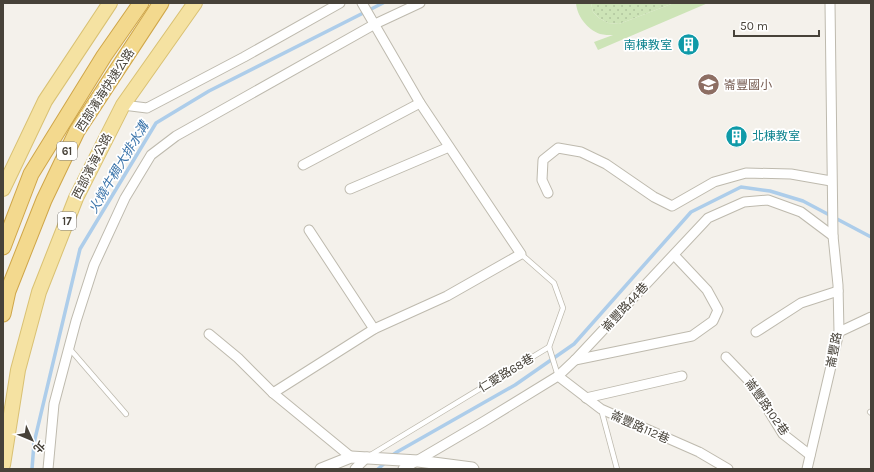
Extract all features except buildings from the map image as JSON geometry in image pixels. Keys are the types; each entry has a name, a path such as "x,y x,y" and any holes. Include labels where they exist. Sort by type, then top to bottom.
{"highway":[{"name":"西部濱海快速公路","path":"3,246 31,174 104,56 140,3"},
{"name":"西部濱海快速公路","path":"3,314 8,290 44,200 77,132 161,3"}],"main road":[{"path":"3,189 45,101 110,3"},
{"name":"西部濱海公路","path":"3,465 18,370 39,292 76,198 123,105 194,3"}],"street":[{"path":"123,105 146,108 244,57 340,3"},
{"path":"274,393 374,329 447,296 521,254 420,103 362,3"},
{"path":"48,469 54,404 94,265 125,198 151,155 176,136 375,24 420,3"},
{"path":"548,193 542,180 543,160 558,148 581,152 606,164 654,197 672,206 714,182 746,172 791,174 831,181 830,3"},
{"path":"303,165 420,103"},
{"path":"350,190 449,147"},
{"name":"崙豐路","path":"806,469 839,332 831,181"},
{"name":"崙豐路44巷","path":"403,469 558,376 575,360 708,218 744,202 768,200 801,212 833,232"},
{"path":"309,230 374,329"},
{"path":"575,360 692,336 713,321 718,310 707,290 674,255"},
{"path":"756,332 801,303 838,291"},
{"path":"839,332 871,317"},
{"path":"209,334 238,358 274,393 351,457"},
{"name":"崙豐路102巷","path":"726,357 752,384 783,434 810,455"},
{"name":"崙豐路112巷","path":"558,376 601,409 699,452 728,469"},
{"path":"586,398 682,376"},
{"path":"320,469 351,457 418,461 473,469"},
{"path":"355,469 366,458"}],"lane":[{"path":"521,254 554,283 563,308 549,347 558,376"},
{"name":"仁愛路68巷","path":"366,458 549,347"},
{"path":"69,348 126,414"},
{"path":"601,409 617,469"}],"green space":[{"path":"576,3 591,3 593,12 599,18 608,23 619,24 674,3 708,3 598,50 594,42 613,35 600,34 591,29 578,13"},
{"path":"591,3 674,3 619,24 608,23 599,18 593,12"}],"waterway":[{"name":"火燒牛稠大排水溝","path":"32,469 34,443 80,249 156,123 209,91 383,3"},
{"path":"390,457 515,385 574,344 691,212 741,187 770,191 803,201 871,237"},
{"path":"378,469 386,462"}],"place":[{"name":"南棟教室","path":"688,45"},
{"name":"崙豐國小","path":"708,85"},
{"name":"北棟教室","path":"736,136"}]}
